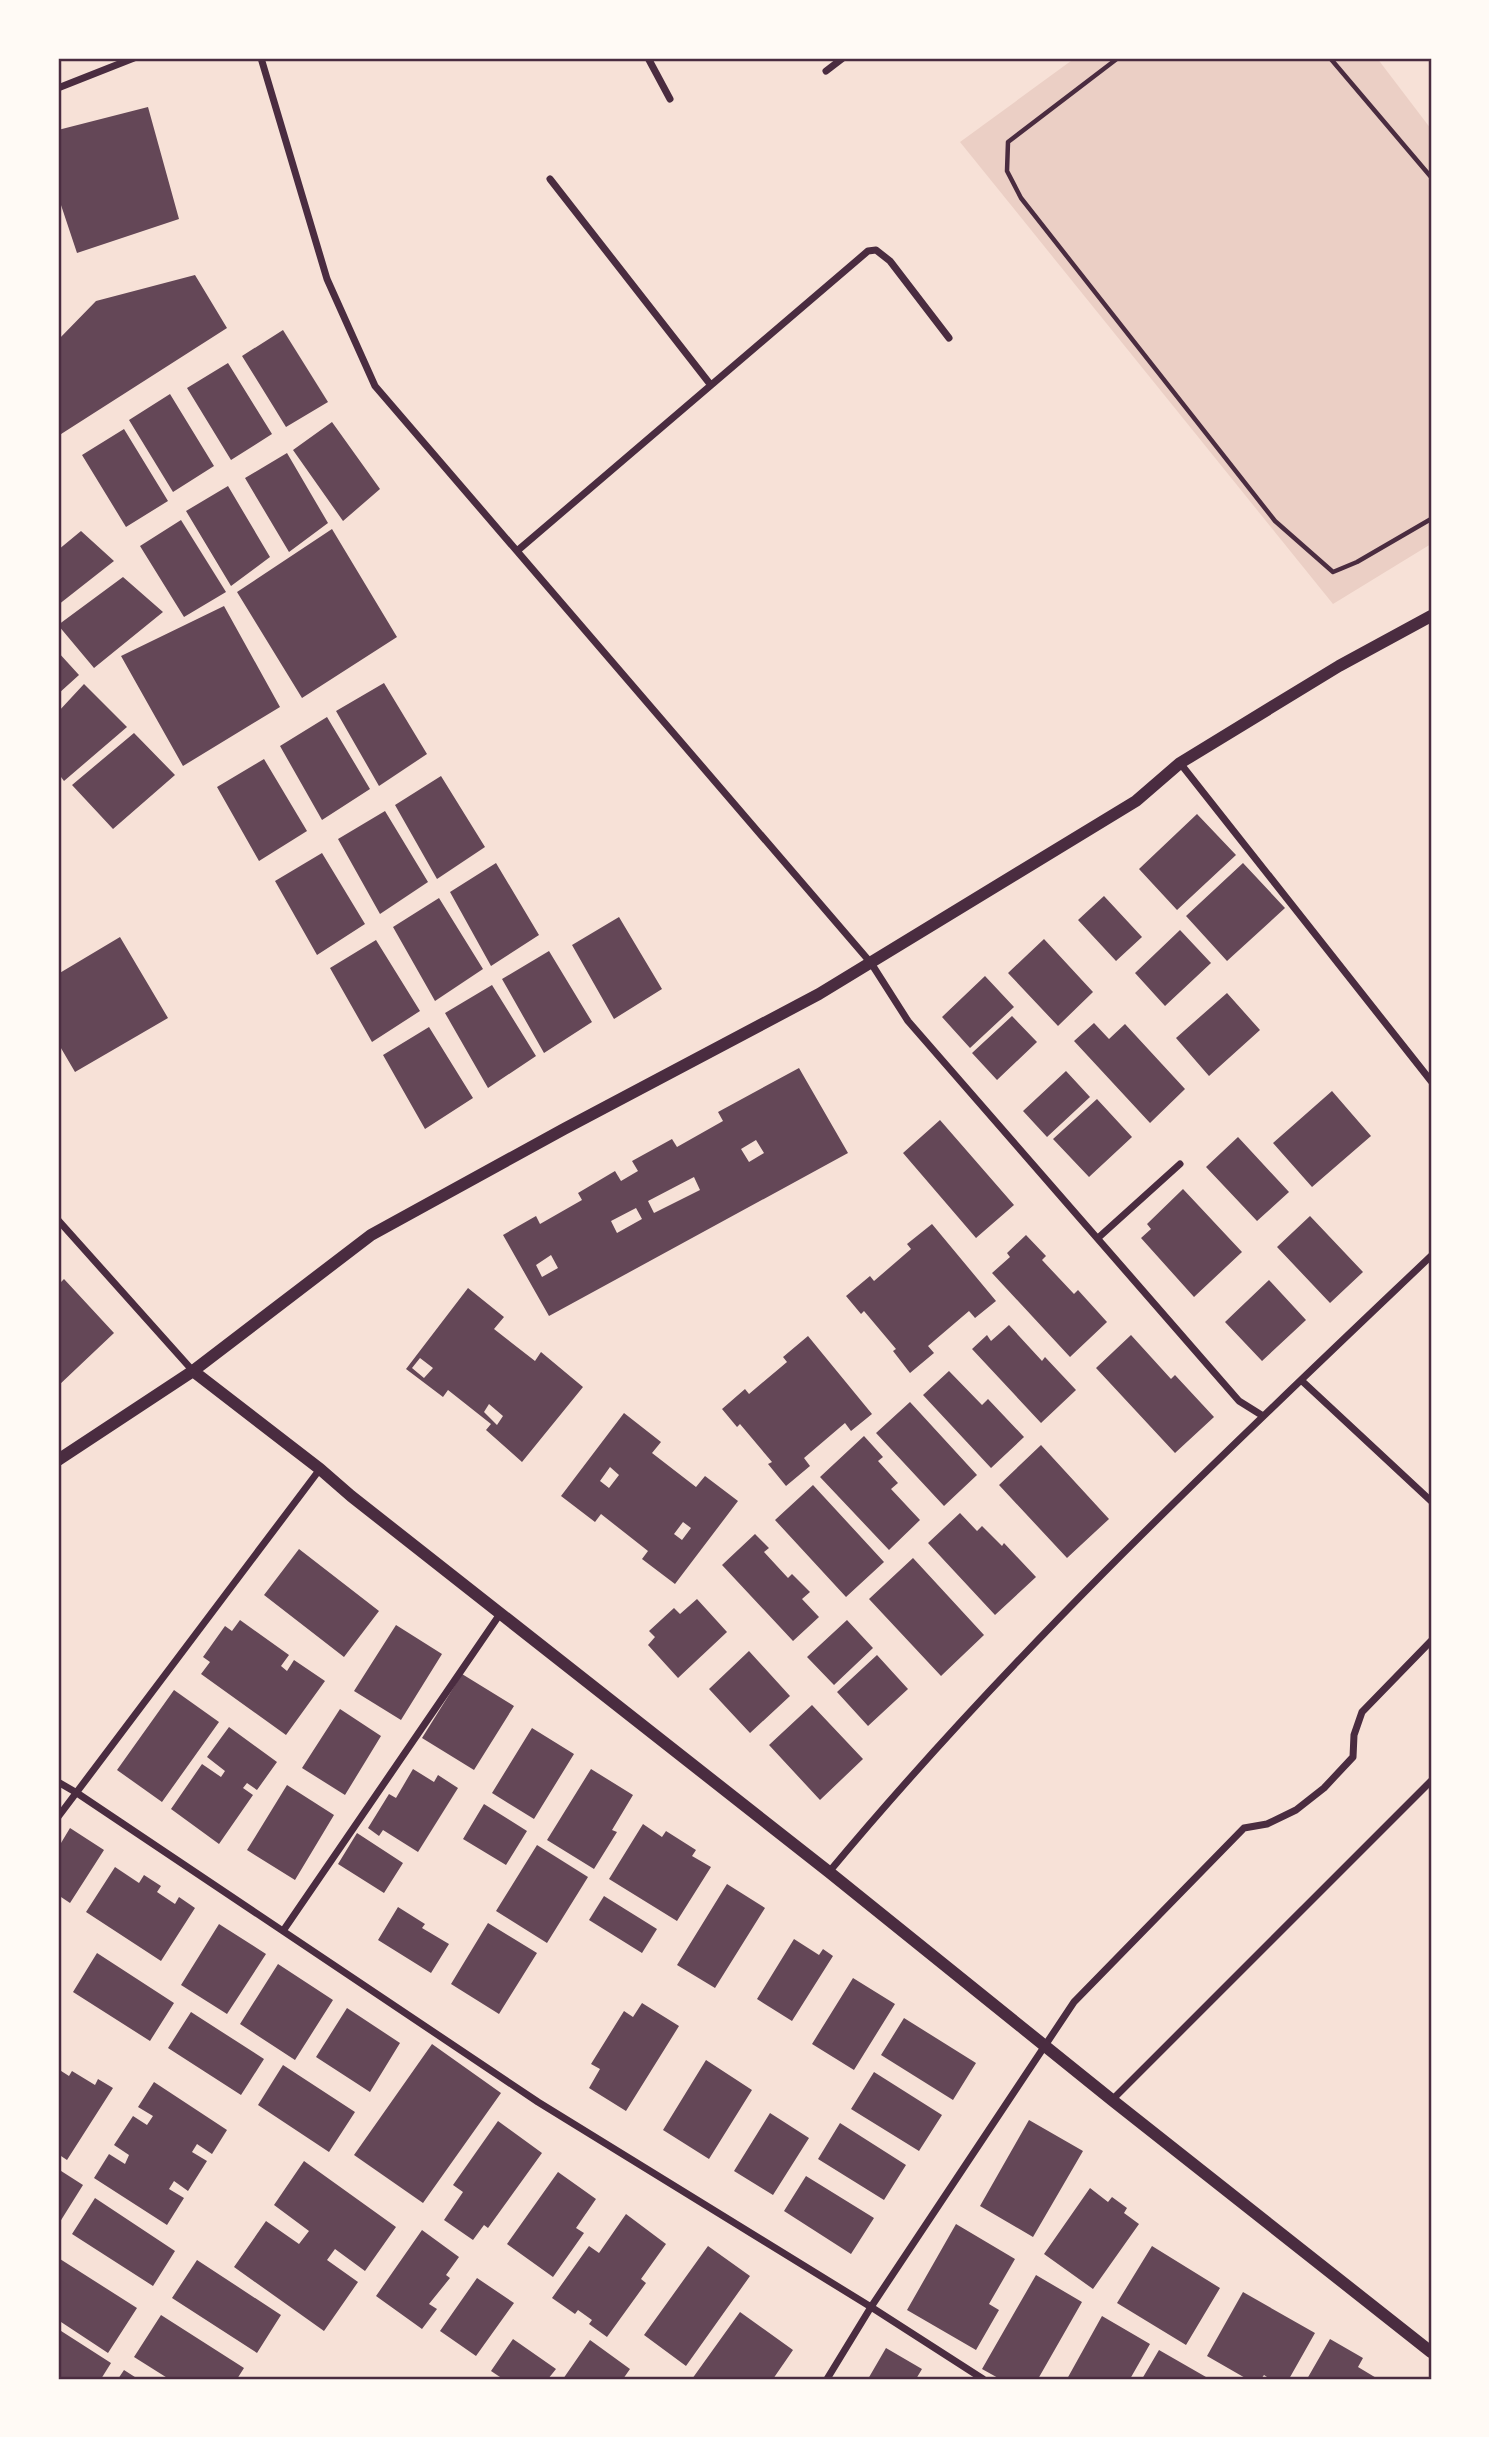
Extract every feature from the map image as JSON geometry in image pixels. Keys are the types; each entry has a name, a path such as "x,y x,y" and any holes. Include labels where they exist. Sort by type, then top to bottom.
{"street":[{"path":"58,88 134,58"},
{"path":"261,58 327,279 375,386 871,962 908,1021 1239,1401 1263,1416"},
{"path":"648,58 670,100"},
{"path":"826,71 843,58"},
{"path":"550,179 710,384"},
{"path":"517,551 868,251 876,250 890,261 949,338"},
{"path":"58,1460 193,1371 371,1235 819,994 1136,802 1180,763 1339,666 1431,616"},
{"path":"1180,763 1431,1081"},
{"path":"1098,1238 1180,1164"},
{"path":"58,1220 193,1371 1431,2351"},
{"path":"829,1872 876,1815 1084,1590 1431,1256"},
{"path":"1301,1380 1431,1502"},
{"path":"58,1817 320,1469"},
{"path":"283,1931 500,1614"},
{"path":"827,2379 871,2307 1074,2002 1244,1828 1267,1824 1296,1810 1324,1788 1353,1757 1354,1735 1362,1712 1431,1641"},
{"path":"1112,2100 1431,1781"},
{"path":"58,1782 538,2102 983,2379"}],"path":[{"path":"1118,58 1008,142 1007,171 1021,198 1275,521 1333,572 1357,562 1431,519"},
{"path":"1330,58 1431,177"}],"shaded area":[{"path":"1075,58 1377,58 1431,129 1431,544 1333,604 960,142"}],"building":[{"path":"148,107 179,219 77,253 58,196 58,130"},
{"path":"195,275 227,328 58,436 58,340 96,301"},
{"path":"283,330 328,402 286,427 242,356"},
{"path":"228,363 272,434 231,460 187,388"},
{"path":"170,394 214,466 173,492 129,420"},
{"path":"332,422 380,489 343,521 293,450"},
{"path":"124,429 168,501 126,527 82,455"},
{"path":"287,453 328,523 289,552 245,478"},
{"path":"228,486 270,557 231,586 186,511"},
{"path":"181,520 226,592 184,617 140,546"},
{"path":"332,529 397,637 302,698 237,592"},
{"path":"81,531 114,561 58,605 58,550"},
{"path":"123,577 163,612 94,668 58,625"},
{"path":"224,606 280,707 183,766 121,656"},
{"path":"58,652 79,675 58,694"},
{"path":"384,683 427,754 379,786 336,711"},
{"path":"84,684 127,727 64,781 58,773 58,712"},
{"path":"327,717 370,789 322,820 280,746"},
{"path":"134,733 175,775 113,829 72,785"},
{"path":"264,759 307,831 259,861 217,787"},
{"path":"441,776 485,847 437,879 395,805"},
{"path":"385,811 428,882 380,914 338,839"},
{"path":"1197,814 1236,855 1177,910 1139,869"},
{"path":"322,853 365,924 317,955 275,881"},
{"path":"496,863 539,935 491,966 450,892"},
{"path":"1243,863 1285,908 1227,961 1186,916"},
{"path":"1104,896 1142,937 1116,961 1078,920"},
{"path":"439,898 483,969 435,1001 393,927"},
{"path":"619,917 662,989 614,1019 572,945"},
{"path":"1180,930 1211,963 1165,1006 1135,973"},
{"path":"120,937 168,1018 75,1072 58,1043 58,974"},
{"path":"1044,939 1093,992 1058,1026 1008,973"},
{"path":"376,940 420,1011 372,1042 330,968"},
{"path":"549,951 592,1022 544,1053 502,979"},
{"path":"985,976 1014,1007 970,1048 942,1017"},
{"path":"492,985 536,1056 488,1088 445,1013"},
{"path":"1227,993 1260,1030 1209,1076 1176,1038"},
{"path":"1012,1016 1037,1042 997,1080 972,1053"},
{"path":"1094,1023 1109,1039 1125,1024 1185,1089 1150,1123 1074,1041"},
{"path":"429,1027 473,1098 425,1129 383,1055"},
{"path":"799,1068 848,1153 549,1316 503,1235 536,1216 540,1224 582,1200 578,1193 615,1171 621,1181 638,1171 632,1161 672,1139 677,1147 723,1121 718,1112","holes":["756,1140 764,1153 749,1162 741,1149","694,1177 700,1190 654,1213 648,1201","636,1208 642,1219 617,1233 611,1221","551,1255 558,1268 542,1277 536,1265"]},
{"path":"1066,1071 1090,1097 1047,1137 1023,1111"},
{"path":"1332,1091 1371,1136 1312,1187 1273,1143"},
{"path":"1097,1099 1132,1137 1089,1177 1053,1139"},
{"path":"940,1120 1014,1205 976,1238 903,1153"},
{"path":"1238,1137 1289,1192 1257,1221 1206,1167"},
{"path":"1183,1189 1242,1252 1194,1297 1141,1238 1151,1229 1147,1224"},
{"path":"1310,1216 1363,1272 1330,1303 1277,1247"},
{"path":"932,1224 996,1301 975,1318 969,1311 928,1346 934,1353 910,1373 893,1351 896,1349 864,1311 861,1314 846,1296 870,1276 874,1281 911,1249 907,1244"},
{"path":"1026,1235 1046,1256 1042,1260 1074,1294 1078,1290 1107,1322 1070,1357 992,1273 1010,1257 1007,1253"},
{"path":"64,1279 114,1333 58,1386 58,1285"},
{"path":"1269,1280 1306,1320 1262,1361 1225,1322"},
{"path":"468,1288 504,1317 494,1329 535,1361 541,1352 583,1387 522,1462 486,1430 491,1424 448,1390 443,1397 406,1369","holes":["420,1358 433,1368 424,1378 412,1368","489,1404 503,1416 497,1425 484,1412"]},
{"path":"1009,1325 1042,1361 1045,1357 1076,1390 1041,1423 972,1349 987,1335 991,1341"},
{"path":"1131,1335 1171,1379 1175,1375 1214,1417 1175,1453 1096,1368"},
{"path":"808,1336 872,1414 851,1431 845,1423 804,1458 810,1466 786,1486 768,1464 772,1462 740,1424 737,1427 722,1409 745,1389 749,1394 787,1362 783,1357"},
{"path":"949,1371 982,1405 988,1399 1024,1437 991,1468 923,1395"},
{"path":"910,1402 977,1475 944,1506 876,1433"},
{"path":"624,1413 661,1442 652,1453 696,1487 705,1476 738,1501 675,1584 642,1559 648,1551 601,1514 595,1522 561,1496","holes":["610,1467 619,1475 609,1488 600,1481","683,1522 691,1528 682,1540 674,1534"]},
{"path":"864,1436 883,1457 878,1461 898,1483 891,1489 920,1520 889,1550 820,1477"},
{"path":"1041,1445 1109,1519 1067,1558 999,1485"},
{"path":"813,1485 884,1562 846,1597 775,1520"},
{"path":"960,1513 977,1531 982,1526 1002,1546 1004,1543 1036,1577 995,1615 928,1543"},
{"path":"755,1534 769,1548 764,1552 788,1578 792,1574 810,1592 802,1599 819,1617 793,1641 722,1565"},
{"path":"299,1549 379,1611 344,1657 264,1595"},
{"path":"913,1558 984,1635 941,1676 869,1599"},
{"path":"697,1599 727,1632 678,1678 648,1645 655,1637 649,1631 674,1608 680,1614"},
{"path":"240,1620 289,1655 281,1666 287,1671 294,1660 325,1681 286,1735 201,1674 210,1662 203,1657 225,1626 232,1631"},
{"path":"847,1620 873,1648 834,1685 807,1657"},
{"path":"396,1625 442,1654 401,1720 354,1691"},
{"path":"749,1651 790,1696 750,1733 709,1689"},
{"path":"877,1655 908,1689 868,1726 837,1692"},
{"path":"462,1674 514,1706 474,1770 422,1738"},
{"path":"174,1690 219,1722 162,1802 117,1770"},
{"path":"812,1705 863,1759 820,1800 769,1745"},
{"path":"340,1709 381,1736 345,1795 302,1768"},
{"path":"229,1727 277,1762 257,1790 247,1783 243,1788 253,1795 219,1844 171,1809 202,1764 221,1777 225,1771 207,1757"},
{"path":"532,1728 574,1754 534,1819 492,1793"},
{"path":"413,1769 434,1782 438,1775 458,1788 418,1852 383,1830 379,1836 368,1828 389,1794 396,1798"},
{"path":"591,1769 633,1795 612,1830 617,1832 594,1869 547,1840"},
{"path":"287,1785 334,1815 295,1880 247,1850"},
{"path":"484,1804 527,1831 506,1865 463,1839"},
{"path":"643,1824 662,1837 666,1831 696,1850 692,1856 711,1867 677,1921 609,1879"},
{"path":"70,1828 104,1850 70,1903 58,1895 58,1848"},
{"path":"357,1833 403,1863 384,1893 338,1864"},
{"path":"537,1845 588,1877 547,1943 496,1911"},
{"path":"115,1867 139,1883 144,1875 161,1886 157,1892 175,1904 179,1897 195,1908 161,1961 86,1912"},
{"path":"727,1884 765,1908 715,1988 677,1965"},
{"path":"604,1896 657,1929 642,1953 589,1920"},
{"path":"398,1907 425,1924 422,1928 449,1944 431,1973 378,1940"},
{"path":"488,1923 537,1953 499,2014 451,1984"},
{"path":"219,1924 266,1954 227,2014 181,1985"},
{"path":"794,1939 819,1955 823,1949 833,1956 792,2021 757,1999"},
{"path":"97,1953 174,2003 150,2041 73,1992"},
{"path":"278,1964 333,2000 295,2060 240,2024"},
{"path":"853,1978 895,2004 854,2070 812,2044"},
{"path":"642,2003 679,2026 626,2111 589,2088 600,2069 591,2064 624,2011 633,2017"},
{"path":"347,2008 400,2043 370,2092 316,2057"},
{"path":"191,2012 264,2059 241,2095 168,2048"},
{"path":"904,2018 976,2063 953,2100 881,2055"},
{"path":"432,2044 501,2093 423,2203 354,2155"},
{"path":"706,2060 752,2090 709,2159 663,2130"},
{"path":"283,2065 355,2112 329,2152 258,2105"},
{"path":"58,2069 69,2076 72,2071 95,2085 98,2079 113,2088 67,2160 58,2154"},
{"path":"874,2072 942,2115 919,2151 851,2109"},
{"path":"154,2082 227,2130 212,2154 197,2144 192,2152 207,2161 188,2191 174,2181 169,2189 184,2198 167,2225 94,2178 109,2154 125,2164 129,2155 114,2145 133,2116 147,2125 153,2116 138,2107"},
{"path":"770,2113 809,2138 773,2195 734,2171"},
{"path":"1029,2120 1083,2151 1033,2237 980,2206"},
{"path":"498,2121 542,2153 488,2228 484,2225 473,2240 444,2220 463,2192 453,2185"},
{"path":"840,2123 906,2165 884,2200 818,2159"},
{"path":"304,2161 396,2227 365,2271 335,2249 327,2260 358,2282 324,2331 234,2267 266,2221 299,2244 309,2231 274,2205"},
{"path":"58,2169 83,2185 58,2225"},
{"path":"558,2172 596,2199 576,2228 584,2233 553,2277 507,2244"},
{"path":"806,2176 874,2218 851,2254 784,2211"},
{"path":"1090,2188 1108,2202 1112,2197 1127,2208 1124,2213 1139,2224 1093,2289 1044,2254"},
{"path":"95,2198 175,2251 153,2286 72,2234"},
{"path":"626,2214 666,2244 641,2279 646,2283 607,2337 589,2324 592,2320 578,2310 575,2314 552,2298 589,2246 599,2253"},
{"path":"956,2224 1015,2259 989,2304 999,2310 976,2350 907,2310"},
{"path":"422,2230 459,2257 446,2275 450,2278 429,2304 437,2309 422,2329 376,2296"},
{"path":"708,2246 750,2276 686,2366 644,2335"},
{"path":"1152,2246 1220,2288 1186,2345 1117,2303"},
{"path":"60,2259 137,2308 108,2353 58,2320"},
{"path":"197,2260 281,2315 257,2353 172,2298"},
{"path":"1036,2275 1082,2302 1038,2379 1000,2379 982,2369"},
{"path":"477,2278 514,2303 476,2356 440,2331"},
{"path":"1243,2292 1315,2333 1289,2379 1270,2379 1264,2375 1261,2379 1247,2379 1207,2356"},
{"path":"740,2312 793,2350 773,2379 692,2379"},
{"path":"161,2315 244,2368 237,2379 169,2379 134,2357"},
{"path":"1102,2316 1150,2344 1130,2379 1067,2379"},
{"path":"58,2329 111,2363 101,2379 58,2379"},
{"path":"513,2339 556,2369 548,2379 503,2379 491,2371"},
{"path":"1330,2339 1363,2358 1358,2367 1378,2379 1307,2379"},
{"path":"590,2340 630,2369 623,2379 563,2379"},
{"path":"886,2348 922,2369 916,2379 868,2379"},
{"path":"1159,2350 1206,2377 1142,2379"},
{"path":"124,2370 138,2379 118,2379"}]}
